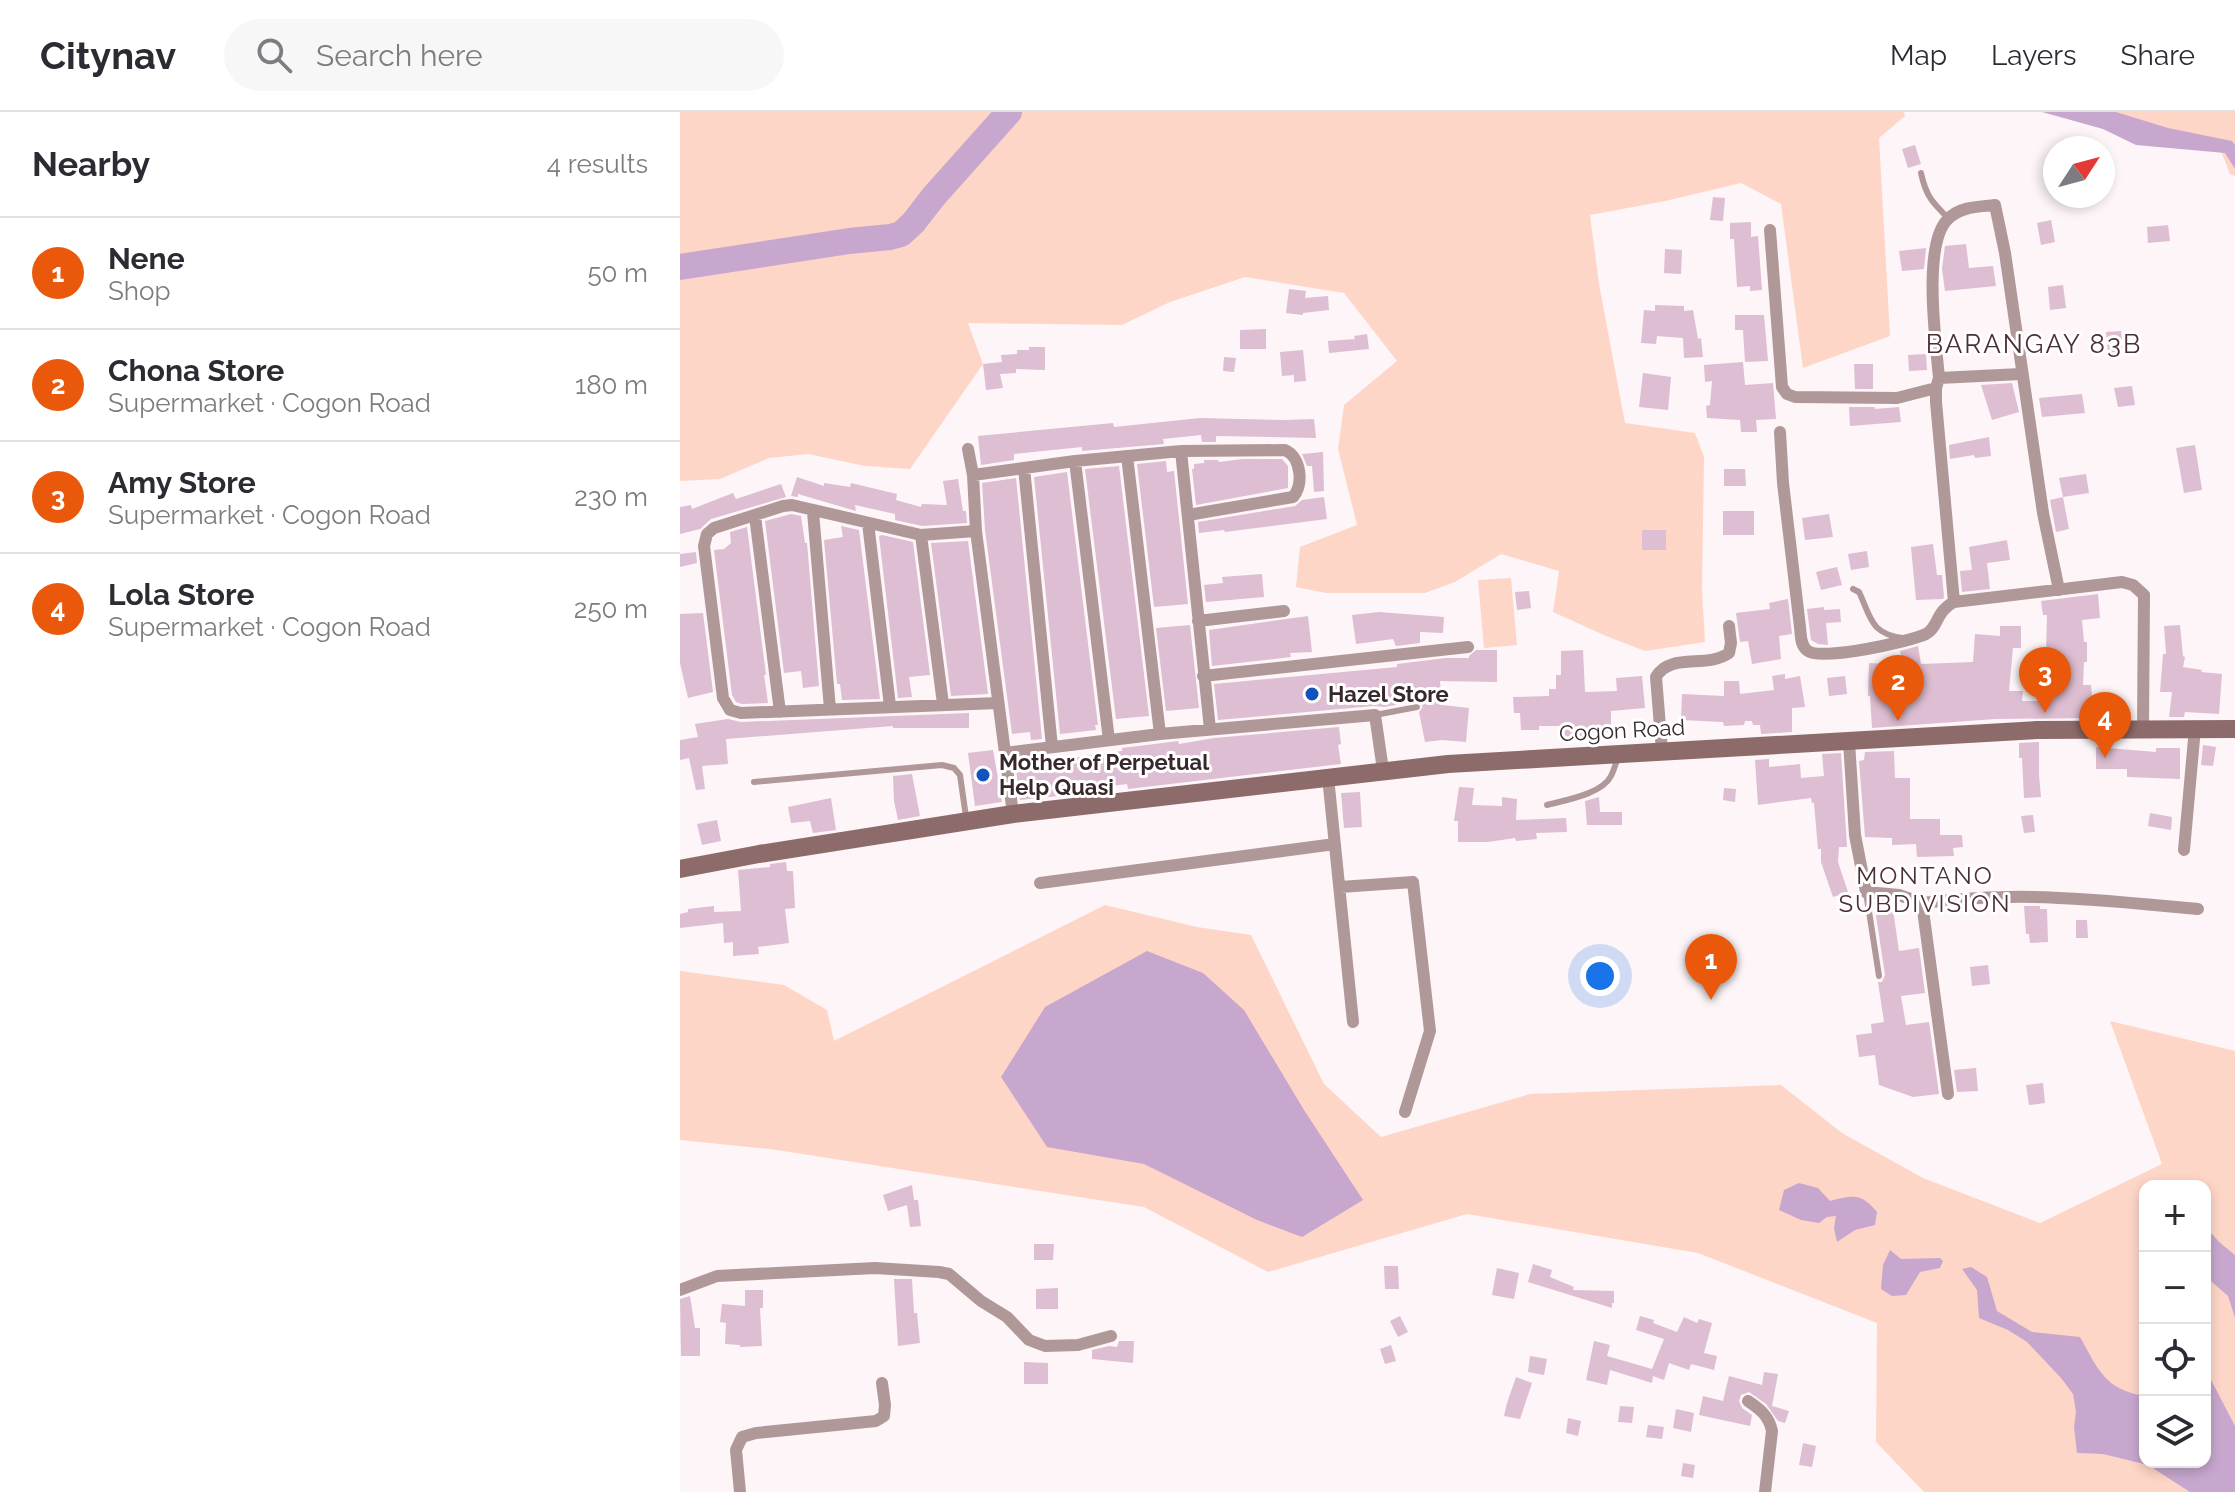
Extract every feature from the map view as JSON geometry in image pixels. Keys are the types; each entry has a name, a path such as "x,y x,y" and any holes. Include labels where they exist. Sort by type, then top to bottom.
{"street":[{"path":"1954,602 1932,304 1934,260 1940,231 1948,218 1966,208 1995,205 2005,253 2043,513 2059,590"},
{"path":"1770,230 1782,387 1787,394 1795,397 1897,398 1938,383 2021,374"},
{"path":"1780,432 1802,644 1808,652 1820,655 1858,651 1930,631 1943,608 1954,602 2122,582 2133,585 2144,595 2143,728"},
{"path":"968,449 1013,814"},
{"path":"973,475 1181,451 1285,450 1295,458 1299,477 1298,491 1293,497 1188,515"},
{"path":"1181,451 1210,729"},
{"path":"1127,456 1160,734"},
{"path":"1075,461 1109,740"},
{"path":"1024,468 1052,747"},
{"path":"976,531 921,535 792,505 714,528 707,534 704,546 723,698 730,710 741,713 780,712 998,703"},
{"path":"813,512 830,709"},
{"path":"755,516 780,712"},
{"path":"868,523 890,706"},
{"path":"921,535 943,704"},
{"path":"1198,621 1284,611"},
{"path":"1662,751 1656,677 1661,669 1673,663 1721,659 1729,653 1729,626"},
{"path":"1203,676 1468,647"},
{"path":"1005,753 1160,734 1375,715 1383,770"},
{"path":"2184,850 2195,728"},
{"name":"Cogon Road","path":"680,869 1013,814 1448,764 2038,730 2235,729"},
{"path":"1849,742 1855,835 1866,892 1899,895 1922,903 2031,897 2198,909"},
{"path":"1328,777 1353,1022"},
{"path":"1040,883 1335,844"},
{"path":"1340,887 1413,882 1430,1031 1405,1112"},
{"path":"1922,903 1948,1094"},
{"path":"680,1290 717,1276 875,1268 939,1272 949,1274 981,1301 1007,1317 1029,1340 1045,1346 1078,1345 1111,1336"},
{"path":"740,1492 736,1450 742,1437 876,1421 884,1416 882,1383"},
{"path":"1748,1401 1762,1411 1772,1431 1765,1492"}],"lane":[{"path":"1921,173 1925,191 1948,218"},
{"path":"1853,589 1859,592 1873,624 1882,633 1909,638"},
{"path":"1375,715 1417,707"},
{"path":"1547,805 1578,797 1604,785 1619,754"},
{"path":"754,782 942,765 954,768 960,775 967,821"},
{"path":"1866,892 1879,976"}],"shaded area":[{"path":"680,112 1904,112 1905,116 1879,138 1890,336 1803,368 1781,204 1741,183 1590,215 1599,284 1625,423 1695,433 1704,457 1702,590 1705,642 1645,651 1553,612 1559,571 1501,554 1455,582 1425,593 1326,593 1296,587 1300,547 1357,525 1338,449 1344,405 1397,361 1344,293 1245,277 1170,302 1122,325 968,323 983,364 910,469 865,466 808,454 769,458 720,479 680,481"},
{"path":"2042,112 2116,112 2168,128 2232,141 2235,145 2235,169 2225,153 2136,145 2103,129"},
{"path":"2085,112 2235,112 2235,176 2230,174 2221,151"},
{"path":"1511,578 1517,645 1484,648 1478,580"},
{"path":"1105,905 1197,927 1251,935 1324,1084 1381,1137 1530,1094 1781,1085 1842,1133 1923,1178 2040,1223 2162,1164 2110,1021 2235,1051 2235,1492 1924,1492 1876,1442 1877,1323 1698,1253 1467,1214 1268,1272 1144,1207 770,1149 680,1140 680,971 784,985 827,1010 834,1041"},
{"path":"1147,951 1203,973 1244,1010 1363,1200 1302,1237 1257,1220 1144,1164 1047,1147 1001,1077 1045,1007"},
{"path":"1799,1183 1818,1188 1830,1201 1856,1197 1866,1201 1877,1212 1875,1225 1855,1230 1837,1242 1834,1228 1836,1216 1827,1217 1819,1223 1801,1220 1779,1210 1784,1190"},
{"path":"2211,1234 2235,1255 2235,1318 2228,1296 2211,1281"},
{"path":"1890,1250 1901,1259 1940,1258 1943,1261 1940,1268 1920,1272 1906,1295 1892,1296 1881,1289 1883,1265"},
{"path":"1971,1267 1987,1277 1997,1311 2032,1332 2080,1337 2104,1376 2120,1389 2139,1395 2139,1463 2103,1454 2077,1453 2073,1394 2027,1342 1979,1318 1977,1290 1962,1269"},
{"path":"2211,1380 2235,1426 2235,1492 2190,1492 2153,1468 2211,1468"}],"building":[{"path":"1915,145 1921,164 1908,168 1902,149"},
{"path":"1713,197 1725,198 1723,221 1710,220"},
{"path":"2051,220 2055,242 2041,245 2037,223"},
{"path":"1751,222 1751,237 1758,236 1762,290 1750,291 1750,286 1737,287 1730,223"},
{"path":"2168,225 2170,241 2148,243 2147,227"},
{"path":"1966,244 1969,268 1993,266 1996,286 1945,291 1942,269 1945,246"},
{"path":"1926,248 1924,269 1902,271 1899,251"},
{"path":"1665,249 1682,250 1681,274 1664,273"},
{"path":"2063,285 2066,308 2050,310 2048,287"},
{"path":"1289,289 1306,291 1305,298 1328,296 1329,310 1303,315 1286,313"},
{"path":"1655,305 1684,306 1684,311 1693,310 1703,357 1684,358 1683,338 1657,336 1656,344 1641,343 1644,310 1655,311"},
{"path":"1735,315 1764,315 1768,361 1745,362 1743,330 1735,330"},
{"path":"1266,329 1266,349 1240,349 1240,330"},
{"path":"2121,331 2123,351 2108,353 2106,332"},
{"path":"1367,334 1369,349 1329,353 1328,341 1355,339 1354,336"},
{"path":"1029,347 1045,347 1045,370 1016,369 1016,373 1000,374 1003,388 986,390 983,364 1002,362 1001,355 1017,354 1017,350 1029,350"},
{"path":"1303,350 1306,381 1294,382 1294,375 1282,376 1280,352"},
{"path":"1926,354 1927,370 1909,371 1908,355"},
{"path":"1224,357 1236,358 1234,372 1223,371"},
{"path":"1743,362 1745,385 1773,383 1776,419 1756,420 1757,432 1741,432 1740,420 1707,418 1706,406 1710,405 1712,381 1705,382 1704,365"},
{"path":"1854,364 1873,364 1873,389 1855,389"},
{"path":"1643,373 1671,377 1668,410 1639,407"},
{"path":"2012,383 2019,412 1992,420 1981,385"},
{"path":"2132,386 2135,405 2118,407 2114,388"},
{"path":"2082,394 2085,413 2042,417 2039,398"},
{"path":"1849,407 1899,407 1901,422 1850,426"},
{"path":"1200,418 1314,419 1316,438 1216,436 1216,442 1202,442 1201,435 1163,439 1164,444 1082,451 1082,447 1014,454 1014,460 981,465 978,436"},
{"path":"1989,437 1991,456 1950,459 1949,445"},
{"path":"2195,445 2202,490 2184,493 2176,448"},
{"path":"1323,452 1324,491 1314,492 1312,466 1307,466 1302,454"},
{"path":"1282,459 1288,466 1288,488 1196,505 1194,464 1204,463 1204,460"},
{"path":"1166,461 1167,472 1174,471 1188,604 1154,607 1137,464"},
{"path":"1119,466 1149,716 1116,719 1085,469"},
{"path":"1724,469 1745,469 1746,486 1724,486"},
{"path":"1067,472 1098,725 1095,725 1096,730 1060,734 1034,477"},
{"path":"2086,474 2089,493 2063,497 2059,478"},
{"path":"797,477 824,486 824,483 850,487 851,483 897,494 896,500 921,507 922,504 947,505 943,481 958,479 967,523 922,526 895,520 895,514 855,505 856,511 798,494 798,497 791,496"},
{"path":"1016,478 1042,739 1031,740 1030,732 1012,734 985,530 982,483"},
{"path":"781,484 786,497 711,519 700,529 680,534 680,507 691,505 692,509 733,493 736,499"},
{"path":"1324,497 1327,519 1199,533 1198,522 1295,506 1302,500"},
{"path":"2063,497 2069,529 2056,532 2050,500"},
{"path":"1723,511 1754,511 1754,535 1723,535"},
{"path":"791,514 801,516 807,543 819,686 803,688 801,671 784,673 765,521"},
{"path":"1829,514 1833,537 1805,540 1802,518"},
{"path":"841,526 859,530 880,699 842,700 840,684 837,684 824,540 843,537"},
{"path":"747,527 768,703 742,704 736,702 732,695 714,550 724,549 731,543 730,532"},
{"path":"1642,530 1666,530 1666,550 1642,550"},
{"path":"879,536 913,542 930,675 909,677 912,697 898,698"},
{"path":"2007,540 2010,560 1987,563 1990,589 1962,592 1960,571 1972,570 1969,547"},
{"path":"968,541 988,694 951,696 931,543"},
{"path":"1933,544 1937,575 1942,575 1944,597 1916,600 1911,547"},
{"path":"1867,551 1869,567 1851,570 1848,554"},
{"path":"696,552 697,563 680,567 680,554"},
{"path":"1837,567 1842,585 1821,590 1816,572"},
{"path":"1262,574 1264,597 1206,602 1204,585 1223,583 1222,577"},
{"path":"1529,591 1531,608 1517,610 1515,592"},
{"path":"2098,594 2100,618 2082,620 2084,642 2087,642 2083,685 2091,685 2095,718 1995,719 1872,728 1868,696 1869,663 1903,665 1900,651 1918,646 1921,664 1973,662 1975,634 2000,636 2000,626 2021,626 2021,648 2013,648 2009,691 2023,691 2022,701 2046,701 2046,677 2054,677 2052,652 2046,652 2047,615 2043,615 2041,601"},
{"path":"1788,599 1792,634 1779,636 1781,659 1752,664 1748,641 1740,642 1736,613 1770,609 1769,603"},
{"path":"1824,607 1824,610 1840,609 1841,622 1826,623 1828,645 1811,640 1807,609"},
{"path":"1379,612 1444,617 1443,633 1420,632 1420,643 1396,646 1393,639 1356,644 1352,615"},
{"path":"703,613 713,692 688,698 680,663 680,614"},
{"path":"1308,616 1312,652 1212,666 1209,630"},
{"path":"1190,625 1199,708 1166,711 1156,628"},
{"path":"2180,625 2185,657 2183,667 2222,674 2219,714 2185,712 2184,717 2169,717 2172,692 2160,692 2163,654 2166,654 2164,626"},
{"path":"1476,650 1497,650 1497,682 1440,681 1442,705 1469,708 1466,742 1425,742 1419,712 1423,707 1418,701 1384,707 1218,720 1214,684 1469,658"},
{"path":"1583,650 1585,692 1617,691 1616,678 1642,676 1645,708 1611,711 1611,732 1586,733 1586,741 1564,739 1564,726 1521,730 1520,713 1514,713 1513,697 1549,696 1549,689 1556,689 1556,675 1561,675 1561,651"},
{"path":"1785,674 1785,679 1800,676 1805,707 1792,708 1792,732 1761,734 1760,725 1753,725 1752,721 1745,721 1744,725 1724,726 1723,722 1681,720 1682,694 1724,696 1724,681 1739,681 1740,694 1774,690 1772,676"},
{"path":"1845,676 1847,694 1829,696 1827,678"},
{"path":"969,713 969,728 893,726 726,739 728,764 702,766 705,789 696,790 689,758 680,760 680,740 698,737 695,724 728,719 741,722"},
{"path":"1339,727 1341,764 1128,789 1127,784 1095,788 1096,792 1020,800 1015,762 1066,760 1122,751 1122,748 1178,741 1179,744"},
{"path":"2039,742 2041,797 2024,798 2019,743"},
{"path":"2203,745 2216,747 2213,766 2201,765"},
{"path":"2096,747 2156,752 2156,748 2180,748 2180,779 2127,777 2127,769 2096,769"},
{"path":"993,750 1002,802 975,806 968,753"},
{"path":"1894,751 1895,778 1910,778 1910,819 1940,819 1940,835 1962,835 1963,847 1953,848 1954,856 1917,857 1916,844 1892,845 1892,838 1865,837 1859,761 1864,760 1865,752"},
{"path":"1841,753 1847,847 1839,847 1838,862 1848,892 1833,897 1821,862 1821,849 1818,849 1814,803 1811,798 1758,805 1755,760 1769,759 1769,767 1800,764 1801,778 1824,776 1822,754"},
{"path":"912,774 920,816 898,820 893,776"},
{"path":"1459,787 1474,788 1472,805 1502,806 1502,797 1517,799 1516,820 1566,818 1567,832 1536,833 1537,839 1516,841 1515,838 1458,842 1458,821 1454,821"},
{"path":"1724,788 1736,789 1735,802 1723,800"},
{"path":"1360,792 1362,827 1344,828 1341,793"},
{"path":"1599,797 1600,812 1622,812 1622,825 1587,825 1585,801"},
{"path":"831,798 836,830 813,833 810,821 791,823 788,807"},
{"path":"2150,813 2172,817 2171,830 2148,826"},
{"path":"2033,815 2035,832 2024,833 2021,816"},
{"path":"717,820 721,841 702,845 697,824"},
{"path":"786,862 787,871 793,871 795,908 785,909 789,943 758,947 759,954 733,956 733,942 724,943 723,923 680,928 680,914 688,912 688,909 714,906 714,912 741,911 738,870"},
{"path":"1874,902 1892,903 1899,951 1919,948 1925,993 1901,996 1906,1025 1929,1022 1939,1094 1913,1097 1879,1085 1875,1055 1859,1057 1856,1035 1872,1033 1871,1024 1884,1022 1878,982 1882,982 1885,975"},
{"path":"2024,906 2047,909 2048,942 2030,943 2029,934 2026,934"},
{"path":"2076,920 2087,920 2088,938 2076,938"},
{"path":"1988,965 1990,984 1972,986 1970,967"},
{"path":"1976,1068 1978,1091 1957,1092 1954,1070"},
{"path":"2043,1083 2045,1103 2029,1105 2026,1085"},
{"path":"912,1185 914,1200 918,1200 921,1226 910,1227 907,1205 888,1211 883,1195"},
{"path":"1034,1244 1054,1244 1053,1260 1034,1260"},
{"path":"1533,1264 1552,1270 1550,1277 1574,1287 1573,1290 1614,1291 1612,1308 1528,1282"},
{"path":"1384,1266 1398,1266 1399,1289 1385,1289"},
{"path":"1497,1268 1519,1273 1514,1299 1492,1295"},
{"path":"894,1279 912,1279 920,1343 898,1346"},
{"path":"1058,1288 1058,1309 1036,1309 1036,1289"},
{"path":"745,1290 763,1290 763,1308 760,1308 762,1346 725,1344 726,1323 720,1322 722,1304 745,1306"},
{"path":"690,1296 695,1328 700,1328 700,1356 681,1356 680,1299"},
{"path":"1400,1316 1408,1332 1398,1337 1390,1321"},
{"path":"1640,1316 1677,1332 1684,1317 1697,1323 1699,1319 1712,1323 1704,1353 1717,1356 1714,1370 1691,1364 1689,1370 1669,1363 1664,1380 1653,1376 1652,1383 1610,1370 1607,1385 1586,1380 1594,1341 1610,1345 1607,1356 1652,1369 1664,1339 1636,1330"},
{"path":"1119,1341 1134,1341 1133,1363 1092,1359 1092,1350 1117,1347"},
{"path":"1391,1345 1396,1361 1385,1364 1380,1349"},
{"path":"1530,1356 1547,1359 1544,1375 1528,1372"},
{"path":"1024,1362 1048,1363 1048,1384 1024,1384"},
{"path":"1764,1372 1778,1374 1772,1406 1789,1411 1785,1423 1778,1421 1766,1404 1749,1392 1741,1395 1739,1401 1742,1408 1752,1415 1750,1426 1699,1415 1703,1396 1723,1401 1729,1376 1762,1385"},
{"path":"1516,1377 1532,1383 1520,1419 1504,1416"},
{"path":"1620,1406 1634,1407 1632,1423 1618,1422"},
{"path":"1676,1409 1694,1413 1691,1432 1673,1428"},
{"path":"1568,1418 1581,1421 1578,1436 1566,1433"},
{"path":"1648,1425 1664,1427 1662,1439 1646,1437"},
{"path":"1803,1443 1816,1446 1812,1467 1799,1465"},
{"path":"1683,1463 1695,1465 1693,1478 1681,1476"}],"waterway":[{"path":"680,267 901,234 1009,112"}],"place":[{"name":"Hazel Store","path":"1312,694"},
{"name":"Amy Store","path":"2045,713"},
{"name":"Chona Store","path":"1898,721"},
{"name":"Lola Store","path":"2105,758"},
{"name":"Mother of Perpetual Help Quasi","path":"983,775"},
{"name":"Nene","path":"1711,1000"}],"district":[{"name":"BARANGAY 83B","path":"2034,344"},
{"name":"MONTANO SUBDIVISION","path":"1925,889"}]}
